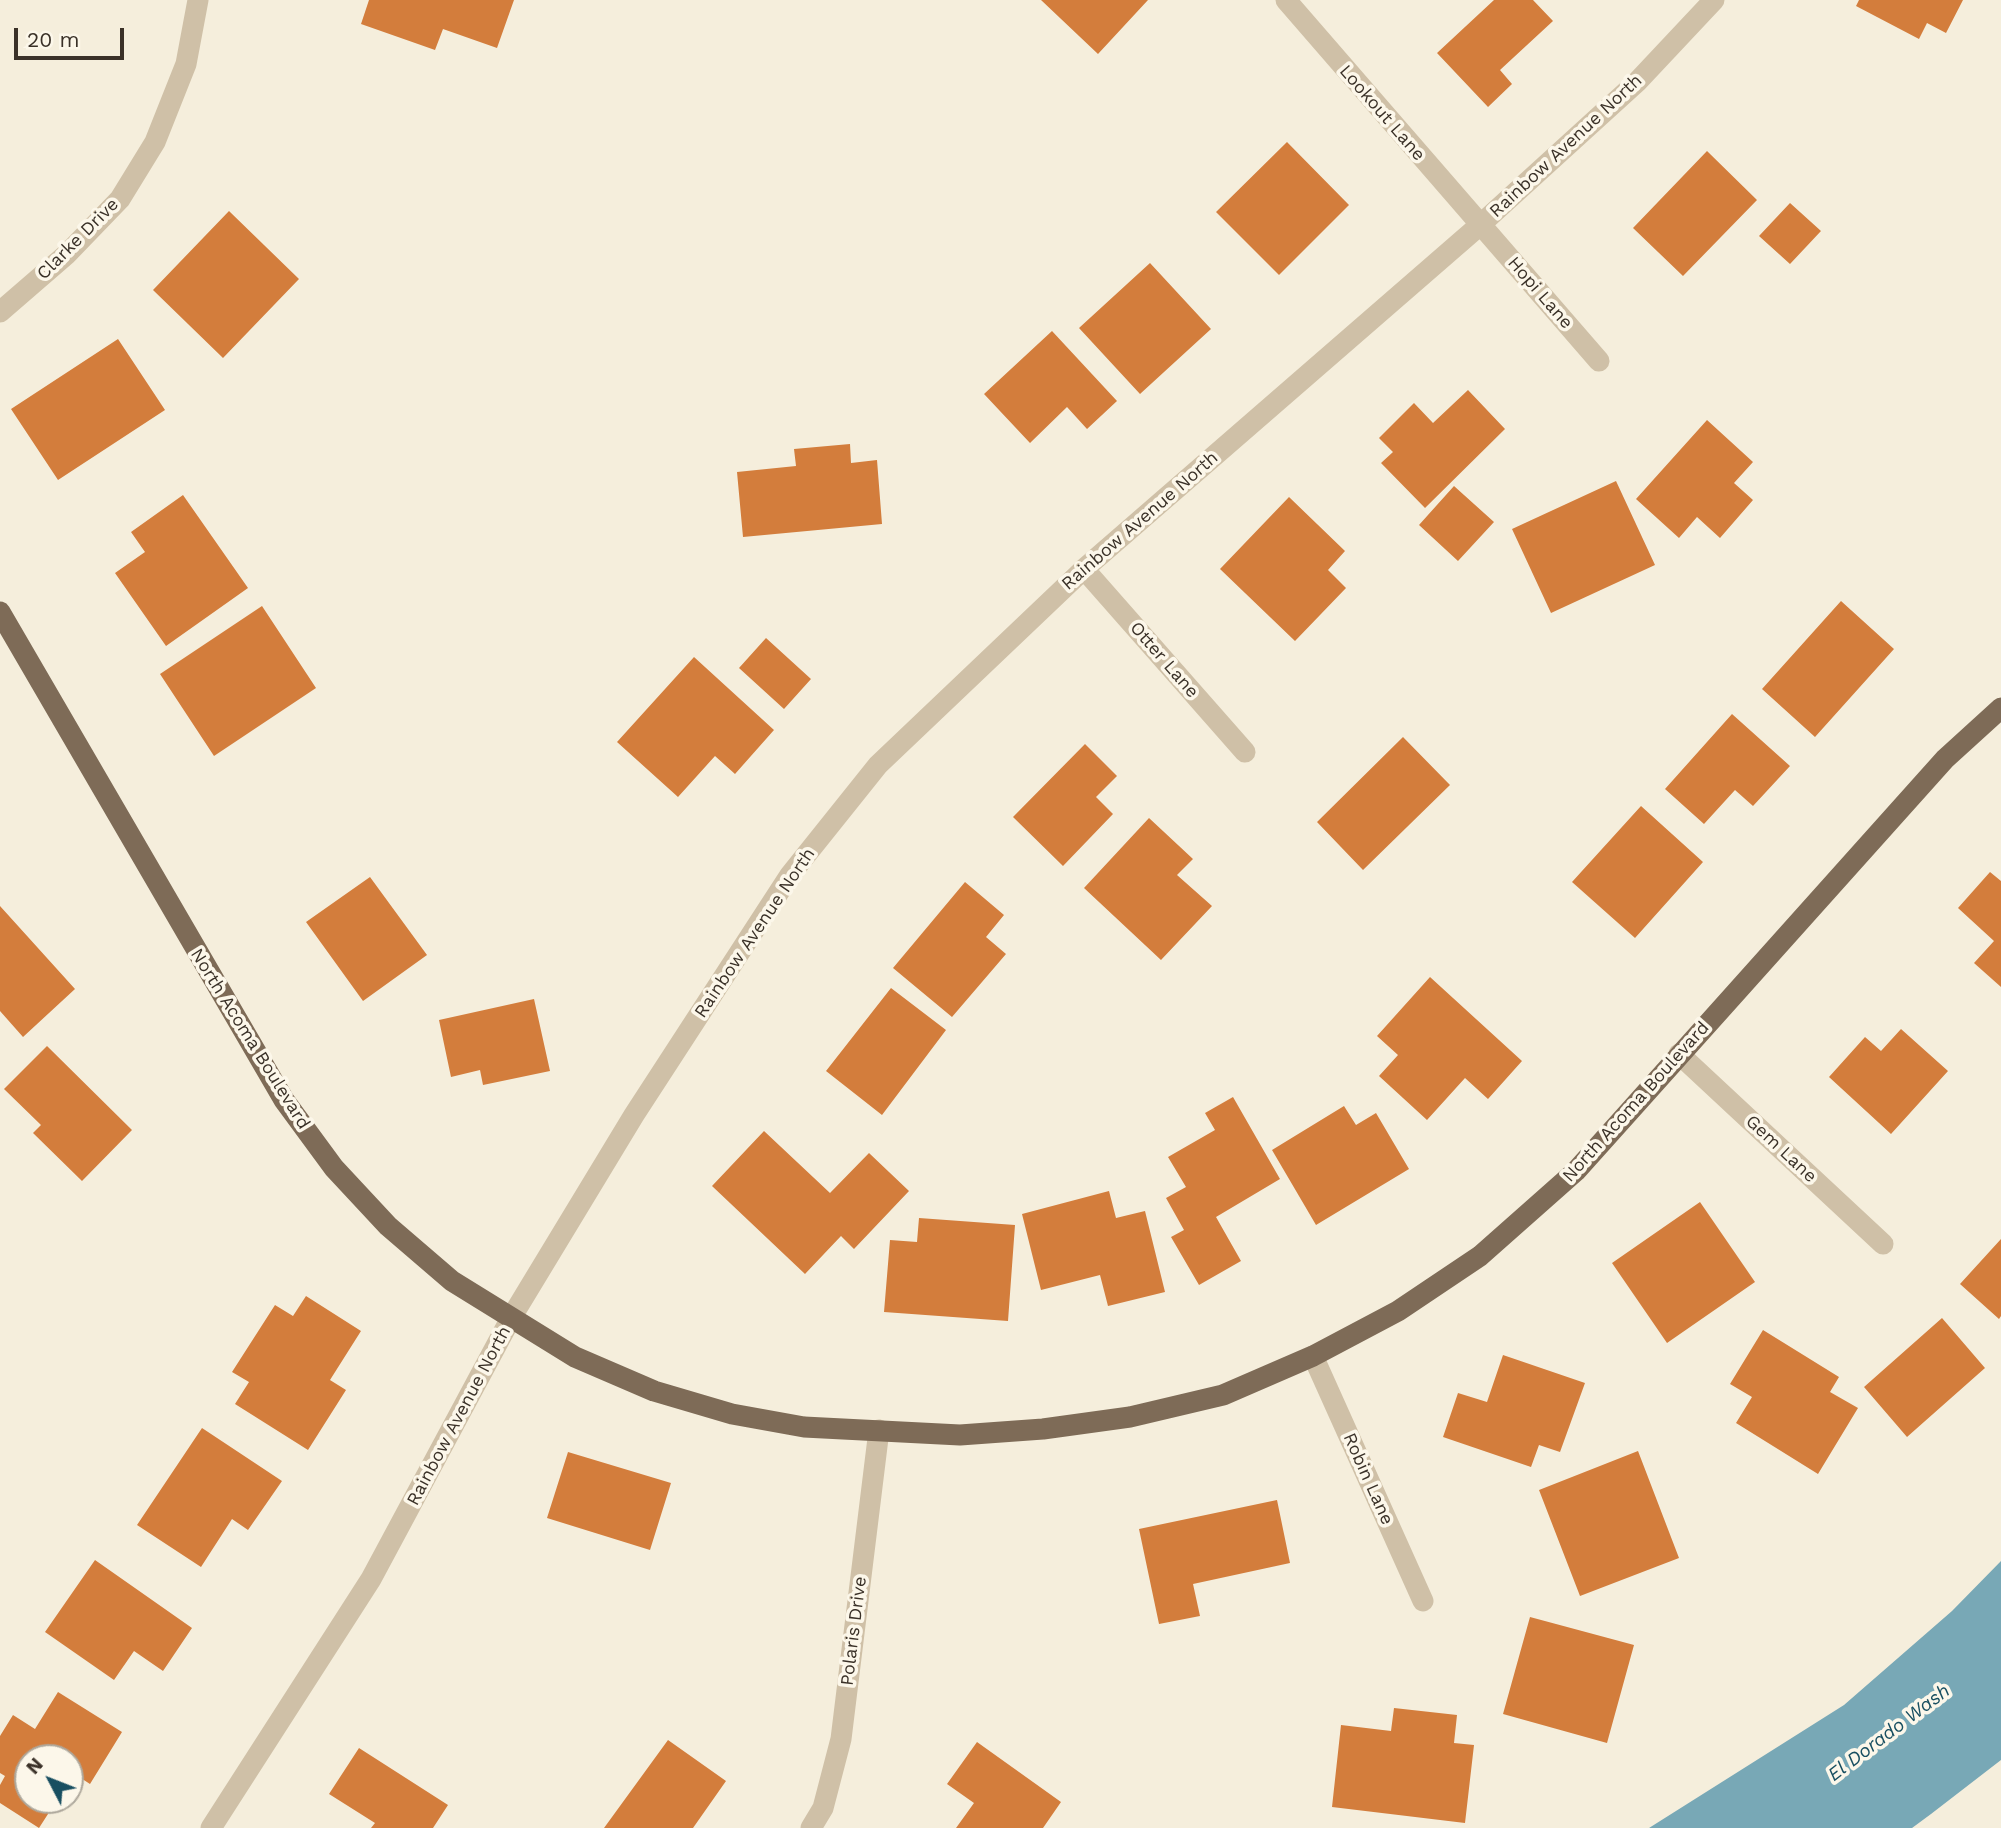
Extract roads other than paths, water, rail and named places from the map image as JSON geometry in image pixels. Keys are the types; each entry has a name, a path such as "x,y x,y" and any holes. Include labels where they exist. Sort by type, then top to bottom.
{"main road":[{"name":"North Acoma Boulevard","path":"0,612 291,1110 334,1168 388,1226 452,1281 575,1357 654,1391 732,1414 780,1422 960,1435 1043,1429 1129,1417 1223,1395 1313,1356 1398,1311 1480,1256 1576,1171 1945,759 2001,708"}],"street":[{"name":"Clarke Drive","path":"0,312 67,254 120,199 155,142 186,64 198,0"},
{"name":"Lookout Lane","path":"1286,0 1480,225"},
{"name":"Rainbow Avenue North","path":"211,1828 371,1579 511,1318 634,1115 790,875 878,765 1084,569 1480,225 1637,82 1714,0"},
{"name":"Hopi Lane","path":"1480,225 1599,361"},
{"name":"Otter Lane","path":"1084,569 1245,752"},
{"name":"Gem Lane","path":"1679,1054 1883,1244"},
{"name":"Robin Lane","path":"1313,1356 1423,1601"},
{"name":"Polaris Drive","path":"811,1828 823,1808 841,1740 879,1430"}],"water":[{"name":"El Dorado Wash","path":"2001,1561 2001,1760 1931,1814 1912,1828 1649,1828 1844,1705 1952,1611"}]}
